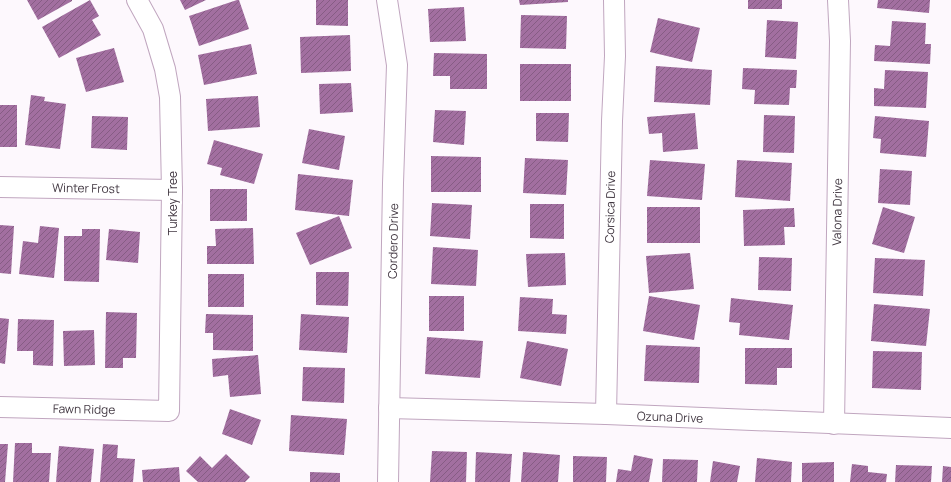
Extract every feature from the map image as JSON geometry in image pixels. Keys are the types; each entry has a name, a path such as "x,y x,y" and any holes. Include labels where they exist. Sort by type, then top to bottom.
{"street":[{"name":"Turkey Tree","path":"138,0 153,29 165,69 170,97 172,190 169,411"},
{"name":"Cordero Drive","path":"387,0 397,65 388,482"},
{"name":"Corsica Drive","path":"606,414 612,121 615,56 614,0"},
{"name":"Valona Drive","path":"834,424 840,41 838,0"},
{"name":"Winter Frost","path":"0,187 172,190"},
{"name":"Fawn Ridge","path":"0,407 169,411"},
{"name":"Ozuna Drive","path":"389,408 606,414 951,428"}],"building":[{"path":"27,0 72,0 72,1 38,20"},
{"path":"90,0 99,16 92,20 101,35 59,58 42,27"},
{"path":"180,0 206,0 185,10"},
{"path":"239,0 249,29 199,46 189,16"},
{"path":"316,0 348,0 348,26 316,25"},
{"path":"519,0 568,0 568,2 520,5"},
{"path":"748,0 782,0 782,9 748,9"},
{"path":"878,0 930,0 929,13 877,8"},
{"path":"464,7 466,41 430,42 428,9"},
{"path":"521,15 567,16 566,49 520,48"},
{"path":"658,18 700,28 692,62 650,52"},
{"path":"767,20 798,22 796,59 765,57"},
{"path":"892,21 926,23 925,44 931,44 930,64 874,61 875,45 890,46"},
{"path":"350,35 351,71 301,73 300,37"},
{"path":"251,44 257,74 204,85 198,55"},
{"path":"114,48 124,82 86,92 76,58"},
{"path":"434,53 487,54 487,89 450,89 450,76 433,76"},
{"path":"520,64 571,64 571,101 520,101"},
{"path":"656,66 712,70 710,105 654,102"},
{"path":"743,68 797,70 796,88 790,88 789,105 754,104 755,90 742,89"},
{"path":"885,70 928,72 926,108 874,106 874,88 884,89"},
{"path":"351,83 353,112 320,114 319,84"},
{"path":"31,95 45,97 44,101 66,104 60,149 25,145"},
{"path":"258,96 260,127 208,131 206,99"},
{"path":"0,105 17,105 17,147 0,147"},
{"path":"435,110 466,111 464,145 433,142"},
{"path":"536,113 569,113 568,142 536,141"},
{"path":"695,113 698,149 663,152 662,133 649,134 647,117"},
{"path":"764,115 795,116 794,153 763,152"},
{"path":"92,116 128,117 127,150 91,148"},
{"path":"875,116 929,121 926,157 880,153 881,139 873,138"},
{"path":"309,129 345,136 339,170 302,163"},
{"path":"214,140 263,154 254,184 220,175 222,168 207,164"},
{"path":"431,156 481,157 481,192 431,192"},
{"path":"525,158 568,160 566,195 523,193"},
{"path":"650,160 705,164 702,200 647,196"},
{"path":"737,160 792,163 790,201 735,197"},
{"path":"880,169 912,171 910,205 878,203"},
{"path":"298,174 353,180 349,216 295,210"},
{"path":"210,189 247,189 247,221 210,221"},
{"path":"432,203 472,205 470,239 430,236"},
{"path":"530,204 564,204 564,239 530,238"},
{"path":"647,207 700,207 700,243 647,243"},
{"path":"883,207 915,217 904,253 872,244"},
{"path":"794,208 795,227 784,227 785,245 744,246 743,210"},
{"path":"339,216 352,248 310,265 296,233"},
{"path":"0,225 14,226 11,274 0,273"},
{"path":"40,226 59,228 54,278 19,274 23,241 38,243"},
{"path":"253,228 254,264 207,264 207,246 216,246 215,229"},
{"path":"82,229 100,229 99,282 64,281 64,236 82,236"},
{"path":"109,229 140,232 138,263 106,260"},
{"path":"433,247 478,250 476,286 431,284"},
{"path":"565,253 566,285 528,287 526,254"},
{"path":"690,253 694,289 649,293 646,256"},
{"path":"759,257 792,258 791,291 758,290"},
{"path":"875,258 925,260 923,296 873,293"},
{"path":"316,272 349,272 348,306 316,305"},
{"path":"208,274 244,274 244,307 208,307"},
{"path":"429,296 464,296 464,331 429,331"},
{"path":"649,296 700,305 694,340 643,331"},
{"path":"520,297 553,299 552,314 567,315 566,334 518,331"},
{"path":"731,298 793,305 789,340 739,335 740,323 729,322"},
{"path":"874,304 930,309 926,346 871,341"},
{"path":"106,312 137,313 136,358 123,358 123,368 105,368"},
{"path":"206,314 253,315 253,351 213,350 213,333 205,333"},
{"path":"301,314 349,317 347,353 299,350"},
{"path":"0,318 9,319 5,364 0,363"},
{"path":"18,319 54,320 53,366 33,365 33,351 17,351"},
{"path":"94,330 95,365 64,366 63,331"},
{"path":"427,337 483,341 480,378 425,374"},
{"path":"527,341 568,349 561,386 520,378"},
{"path":"646,345 700,347 699,383 644,381"},
{"path":"745,348 792,348 792,368 777,368 777,385 745,384"},
{"path":"873,351 922,352 921,390 872,388"},
{"path":"258,355 261,394 230,397 228,375 213,377 212,359"},
{"path":"303,367 345,368 344,403 302,401"},
{"path":"230,409 261,420 252,445 222,434"},
{"path":"291,415 347,419 344,455 289,451"},
{"path":"15,443 32,443 32,453 51,453 49,482 13,482"},
{"path":"0,444 8,444 5,482 0,482"},
{"path":"103,444 118,445 117,458 135,459 133,482 100,482"},
{"path":"59,446 94,449 91,482 56,482"},
{"path":"432,451 467,452 466,482 430,482"},
{"path":"476,452 512,454 510,482 475,482"},
{"path":"523,452 560,455 558,482 521,482"},
{"path":"226,454 250,477 245,482 198,482 186,471 200,456 212,468"},
{"path":"634,455 653,459 649,482 616,482 618,469 631,471"},
{"path":"573,456 607,457 606,482 573,482"},
{"path":"757,458 792,462 791,482 755,482"},
{"path":"663,459 698,460 697,482 662,482"},
{"path":"713,461 740,466 737,482 710,482"},
{"path":"834,462 834,482 802,482 802,463"},
{"path":"852,464 868,466 868,472 887,474 886,482 850,482"},
{"path":"896,465 932,466 931,482 895,482"},
{"path":"943,466 951,467 951,482 942,482"},
{"path":"179,467 180,482 143,482 142,470"},
{"path":"310,472 340,473 340,482 310,482"}]}
